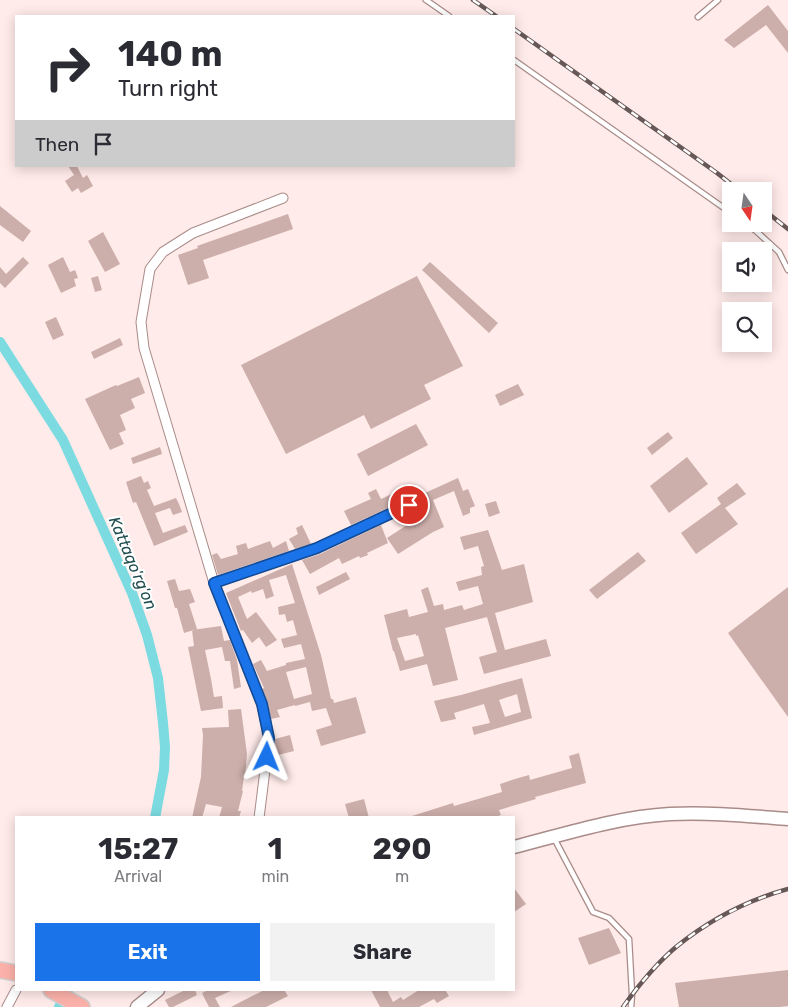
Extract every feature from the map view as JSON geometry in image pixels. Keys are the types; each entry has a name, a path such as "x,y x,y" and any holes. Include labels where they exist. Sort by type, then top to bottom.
{"main road":[{"path":"515,848 630,818 669,814 706,814 788,819"},
{"path":"0,970 15,973"},
{"path":"53,991 82,1007"},
{"path":"136,1007 157,991"}],"street":[{"path":"259,816 269,738 262,704 214,583 144,348 141,322 150,269 163,252 193,233 283,198"},
{"path":"214,583 317,548 409,505"},
{"path":"7,1007 15,991"}],"lane":[{"path":"426,0 448,15"},
{"path":"698,17 718,0"},
{"path":"515,61 722,207"},
{"path":"758,232 779,252 788,270"},
{"path":"553,837 593,912 609,918 629,938 632,994 630,1007"}],"building":[{"path":"768,5 788,31 788,53 766,25 734,48 724,40"},
{"path":"69,167 78,167 83,178 87,175 93,186 81,193 78,188 72,192 65,181 74,175"},
{"path":"0,206 31,231 23,242 0,225"},
{"path":"288,214 293,229 203,260 209,278 188,285 178,255 198,248 197,246"},
{"path":"103,232 120,264 105,272 88,241"},
{"path":"23,257 29,263 5,288 0,283 0,267 6,274"},
{"path":"63,257 70,272 75,270 78,278 74,279 76,286 61,293 48,265"},
{"path":"430,262 498,323 489,333 422,270"},
{"path":"98,276 102,290 95,292 91,278"},
{"path":"417,276 463,366 424,385 431,399 371,429 364,415 286,454 241,365"},
{"path":"56,317 64,335 53,340 45,322"},
{"path":"120,338 123,345 94,359 91,352"},
{"path":"139,377 145,393 131,399 135,408 120,415 126,430 119,433 124,444 110,450 85,399"},
{"path":"518,384 524,395 500,406 495,395"},
{"path":"416,424 428,445 368,476 357,454"},
{"path":"668,432 673,438 652,455 647,448"},
{"path":"160,447 162,454 133,464 131,458"},
{"path":"687,457 708,484 669,513 650,486"},
{"path":"141,476 144,483 148,481 151,488 147,490 154,506 176,498 179,504 182,512 173,515 170,508 155,513 163,533 185,525 188,532 154,546 136,502 133,503 126,482"},
{"path":"458,478 463,491 468,489 475,506 470,508 470,513 463,516 454,491 433,500 444,527 398,554 387,538 424,514 416,497"},
{"path":"737,483 746,494 725,508 738,524 696,554 681,533 721,504 717,498"},
{"path":"376,489 381,499 394,493 399,503 351,525 344,511 371,499 368,493"},
{"path":"496,501 500,513 489,517 485,504"},
{"path":"302,525 311,544 295,549 289,539 298,534 296,528"},
{"path":"381,525 388,543 367,553 368,555 360,558 359,556 342,564 339,558 310,574 302,560 320,554"},
{"path":"488,530 502,570 524,564 533,602 495,613 505,650 546,639 551,656 484,674 479,657 497,652 487,617 445,628 458,680 433,686 427,664 400,671 384,615 407,609 409,617 428,612 421,590 428,587 434,606 443,604 444,610 462,605 464,610 483,604 478,586 459,591 456,582 482,575 481,567 484,566 478,546 464,550 460,537","holes":["416,634 416,636 418,635 424,656 405,661 397,638"]},
{"path":"270,541 273,548 286,541 289,551 218,575 212,555 217,553 221,559 238,554 236,546 246,543 248,549"},
{"path":"638,552 646,561 597,599 589,590"},
{"path":"292,564 321,655 331,699 333,699 334,703 356,697 366,733 321,746 316,730 332,725 326,708 312,711 310,702 277,710 280,717 271,719 262,689 264,688 253,664 261,660 267,671 286,665 286,663 305,659 301,644 284,648 281,639 297,635 293,620 287,622 285,614 279,615 278,607 295,603 286,575 269,580 274,596 266,599 263,589 252,593 251,591 238,597 247,619 256,612 277,640 266,647 259,637 252,643 243,630 241,631 226,593","holes":["306,667 312,694 294,699 286,672"]},
{"path":"346,572 350,579 319,595 316,587"},
{"path":"175,579 179,591 190,589 195,602 189,604 197,629 184,633 167,581"},
{"path":"788,587 788,717 728,633"},
{"path":"221,626 224,641 230,640 237,660 241,687 234,689 230,661 225,661 222,647 205,650 214,697 222,696 223,708 201,711 188,647 194,646 192,630"},
{"path":"522,678 532,718 474,735 472,727 490,723 484,704 454,713 456,719 441,722 434,701","holes":["517,694 521,712 505,717 499,700"]},
{"path":"241,709 247,754 243,791 238,811 241,811 240,816 220,816 222,807 206,804 203,816 192,816 201,777 202,728 229,727 228,710"},
{"path":"290,735 294,751 278,755 275,739"},
{"path":"579,753 586,783 535,797 536,799 499,810 501,815 498,816 412,816 453,803 454,806 502,792 500,784 515,779 529,775 530,780 572,768 569,756"},
{"path":"364,799 368,816 348,816 345,804"},
{"path":"515,889 526,904 515,911"},
{"path":"609,928 621,953 589,965 578,938"},
{"path":"788,970 788,1006 679,1007 675,983"},
{"path":"183,991 195,991 197,995 173,1007 169,1007 165,1000"},
{"path":"206,991 231,991 215,998 220,1007 209,1007 202,993"},
{"path":"262,991 285,991 288,996 266,1007 231,1007"},
{"path":"372,991 388,991 393,1002 401,997 403,1000 417,991 446,991 449,996 437,1003 434,999 419,1007 380,1007"}],"waterway":[{"name":"Kattaqo'rg'on","path":"0,342 63,440 132,593 147,635 158,678 165,747 164,770 155,816"},
{"name":"Kattaqo'rg'on","path":"59,1007 67,991"}],"railway":[{"path":"473,0 495,15"},
{"path":"515,30 728,182"},
{"path":"772,216 788,229"},
{"path":"623,1007 654,968 688,937 743,905 788,889"}],"route":[{"path":"267,757 269,738 262,704 214,583 317,548 409,505"}]}
